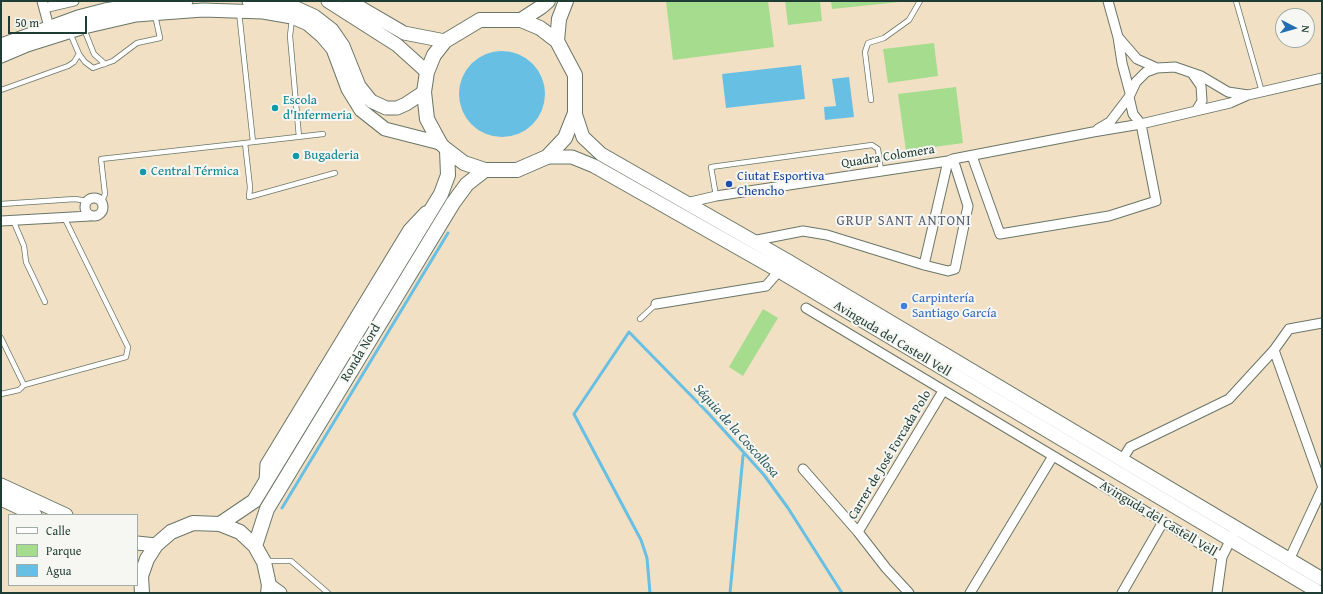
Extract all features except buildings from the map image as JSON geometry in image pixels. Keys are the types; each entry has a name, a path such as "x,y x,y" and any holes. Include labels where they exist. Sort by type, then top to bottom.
{"main road":[{"path":"1,45 49,27 135,2 186,1"},
{"path":"248,1 294,7 314,16 332,30 343,46 359,86 372,101 386,108 397,108 424,92"},
{"path":"328,1 397,45 427,72"},
{"path":"349,1 404,33 445,41"},
{"path":"521,20 541,8 548,1"},
{"path":"557,41 559,18 566,1"},
{"path":"1,56 69,31 122,18 155,13 203,10 239,11 263,12 292,17 308,24 322,36 333,49 348,89 361,110 385,129 443,146"},
{"path":"480,20 521,20 540,28 557,41 576,75 576,113 565,138 547,157 517,170 484,170 464,163 443,146 427,119 424,92 427,72 434,55 445,41 480,20"},
{"name":"Avinguda del Castell Vell","path":"576,113 583,137 601,154 752,241 1122,460 1233,534"},
{"name":"Ronda Nord","path":"220,524 254,501 441,194 448,175 443,146"},
{"name":"Avinguda del Castell Vell","path":"547,157 572,157 594,166 779,271 847,312 1233,534 1286,566 1320,593"},
{"name":"Ronda Nord","path":"256,546 267,509 449,209 467,184 484,170"},
{"path":"1,485 64,514"},
{"path":"1,499 33,514"},
{"path":"142,593 139,574 156,545 171,532 193,523 220,524 240,532 256,546 264,562 273,590"},
{"path":"138,543 156,545"},
{"name":"Avinguda del Castell Vell","path":"1286,566 1322,579"}],"street":[{"path":"49,27 43,4 74,1"},
{"path":"972,156 1000,234 1109,216 1156,201 1141,124 1133,114 1118,37 1108,1"},
{"path":"1118,37 1136,58 1157,68"},
{"name":"Quadra Colomera","path":"1093,132 1110,122 1130,95 1136,82 1146,72 1157,68 1175,67 1191,72 1228,92 1248,95"},
{"path":"1191,72 1201,86 1202,101 1196,111"},
{"name":"Quadra Colomera","path":"686,203 716,196 951,160 1141,124 1230,103 1248,95 1322,78"},
{"path":"924,266 951,160"},
{"path":"752,241 803,231 827,235 924,266 948,271 955,269 968,206 951,160"},
{"path":"1,221 66,216 98,216 103,212 102,201 98,198 92,198 86,204 66,216"},
{"path":"86,204 86,212 90,216"},
{"path":"656,304 766,286 779,271"},
{"name":"Avinguda del Castell Vell","path":"806,308 1222,557"},
{"path":"837,327 847,312"},
{"path":"1122,460 1130,447 1229,399 1274,350 1289,329 1322,323"},
{"path":"1274,350 1322,485"},
{"name":"Carrer de José Forcada Polo","path":"858,532 944,391"},
{"path":"970,593 1053,456"},
{"path":"803,469 858,532 886,568 910,593"},
{"path":"1286,566 1322,489"},
{"path":"1122,593 1163,522"},
{"path":"1217,593 1222,557 1233,534"}],"lane":[{"path":"871,100 864,52 868,43 884,38 909,20 920,1"},
{"path":"1236,1 1262,92"},
{"path":"239,11 253,142"},
{"path":"69,31 79,54 92,68 113,61 137,43 160,38 155,13"},
{"path":"292,17 290,36 299,137"},
{"path":"84,27 94,54 105,64"},
{"path":"1,90 68,66 74,62 79,54"},
{"path":"102,201 105,194 101,160 324,134"},
{"path":"244,143 250,187 249,197 335,173"},
{"path":"716,196 711,167 872,146 878,149 881,171"},
{"path":"1,204 74,199 86,204"},
{"path":"1,394 19,390 24,385 126,357 128,346 66,216"},
{"path":"13,220 24,246 26,262 45,302"},
{"path":"640,319 656,304"},
{"path":"1,338 24,385"},
{"path":"264,562 291,561 328,593"}],"green space":[{"path":"666,1 768,1 774,47 673,60"},
{"path":"785,1 820,1 822,21 788,25"},
{"path":"831,1 909,1 832,9"},
{"path":"934,43 938,76 888,83 883,49"},
{"path":"956,87 963,143 906,151 898,94"},
{"path":"763,309 778,318 743,376 729,367"}],"water":[{"path":"502,51 519,54 533,63 542,77 545,94 542,111 533,125 519,134 502,137 485,134 471,125 462,111 459,94 462,77 471,63 485,54"},
{"path":"801,65 805,99 726,108 722,74"},
{"path":"849,77 854,117 825,120 824,107 836,106 832,79"}],"waterway":[{"path":"282,508 448,233"},
{"name":"Séquia de la Coscollosa","path":"650,593 647,558 641,540 574,414 629,332 710,415 764,475 788,508 842,593"},
{"path":"730,593 744,454"}],"place":[{"name":"Escola d'Infermeria","path":"275,108"},
{"name":"Bugaderia","path":"296,156"},
{"name":"Central Térmica","path":"143,172"},
{"name":"Ciutat Esportiva Chencho","path":"729,184"},
{"name":"Carpintería Santiago García","path":"904,306"}],"district":[{"name":"GRUP SANT ANTONI","path":"904,221"}]}
